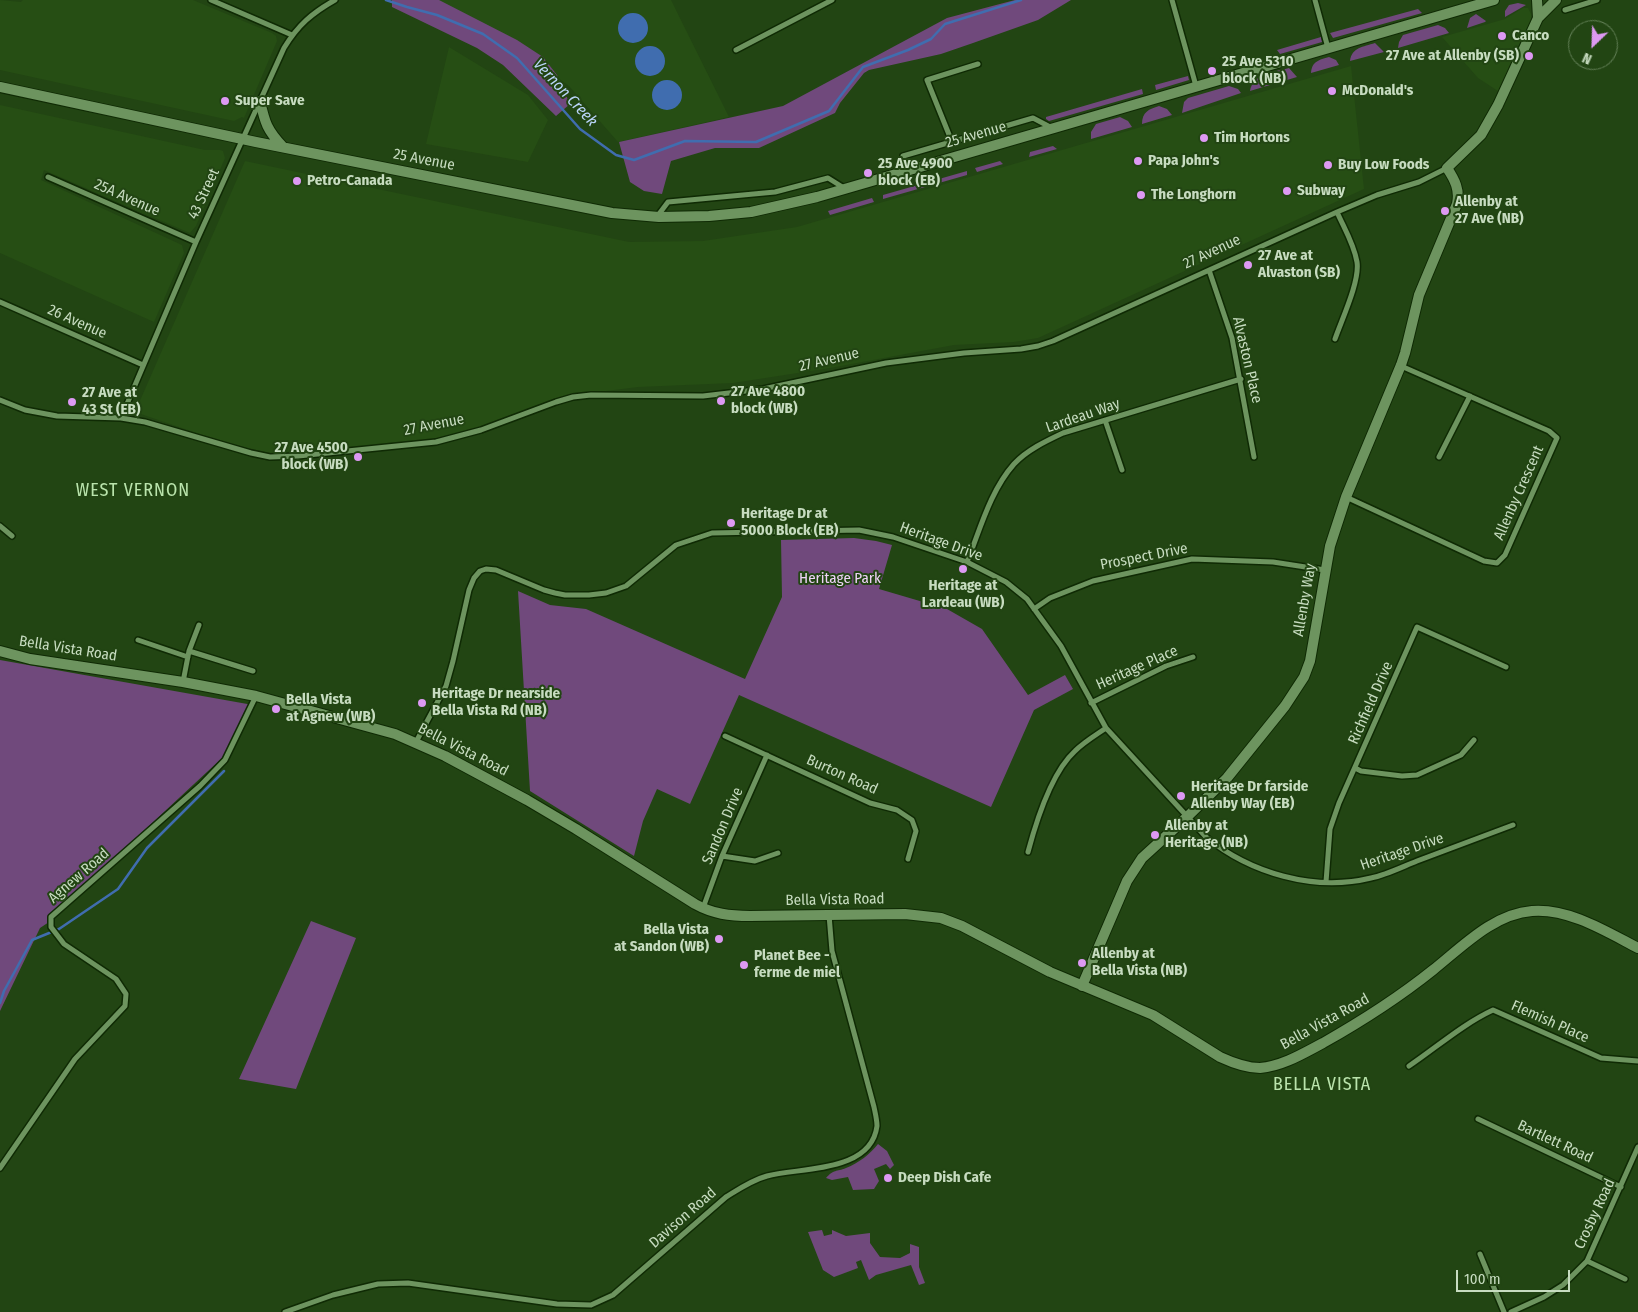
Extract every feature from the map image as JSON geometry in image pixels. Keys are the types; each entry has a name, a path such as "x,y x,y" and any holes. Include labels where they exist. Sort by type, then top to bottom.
{"street":[{"path":"211,0 292,35"},
{"name":"43 Street","path":"121,418 196,242 284,48 292,35 309,17 336,0"},
{"path":"736,50 832,0"},
{"path":"1172,0 1197,86"},
{"path":"1315,0 1328,48"},
{"name":"25 Avenue","path":"0,87 588,210 632,216 684,217 730,214 772,208 845,189 1494,0"},
{"name":"27 Avenue","path":"0,400 25,410 57,416 121,418 144,422 251,453 270,456 298,456 418,445 454,438 573,397 600,395 684,396 730,393 782,386 886,363 1038,346 1337,212 1377,195 1419,182 1447,168 1481,135 1498,105 1538,18 1537,0"},
{"path":"1538,18 1556,0"},
{"path":"1565,10 1597,0"},
{"name":"25 Avenue","path":"952,142 927,80 978,64"},
{"path":"260,101 265,123 273,137 283,147"},
{"name":"25 Avenue","path":"906,171 903,156 1033,118 1053,128"},
{"name":"Allenby Way","path":"1082,986 1127,881 1142,858 1227,778 1285,706 1304,677 1310,661 1330,546 1346,497 1401,365 1419,295 1457,204 1458,190 1454,178 1447,168"},
{"name":"25A Avenue","path":"48,177 196,242"},
{"path":"659,214 668,202 775,192 828,178 845,189"},
{"path":"1335,339 1357,278 1357,262 1352,244 1337,212"},
{"name":"Alvaston Place","path":"1209,270 1232,338 1254,457"},
{"name":"26 Avenue","path":"0,302 143,366"},
{"name":"Allenby Crescent","path":"1346,497 1484,561 1497,563 1505,555 1557,438 1549,431 1401,365"},
{"name":"Lardeau Way","path":"967,562 994,494 1014,464 1044,442 1063,433 1241,379"},
{"path":"1439,457 1470,396"},
{"path":"1105,420 1122,470"},
{"path":"0,526 12,536"},
{"name":"Heritage Drive","path":"416,742 451,673 471,583 477,574 486,569 496,570 555,593 589,595 606,593 626,586 676,545 712,534 859,530 893,536 967,562 1006,582 1027,599 1062,646 1106,728 1187,817 1218,847 1233,855 1287,877 1326,882 1343,882 1371,878 1514,825"},
{"name":"Prospect Drive","path":"1034,609 1050,598 1093,580 1192,559 1273,562 1326,570"},
{"path":"183,682 189,654 199,625"},
{"name":"Richfield Drive","path":"1326,882 1330,830 1339,803 1417,627 1506,667"},
{"path":"138,640 253,671"},
{"name":"Bella Vista Road","path":"0,651 30,659 183,682 256,696 374,727 416,742 528,800 703,908 728,916 905,914 941,918 962,926 1014,955 1082,986 1153,1015 1230,1062 1250,1067 1260,1068 1287,1061 1374,1014 1479,934 1500,921 1521,912 1541,911 1564,915 1638,948"},
{"name":"Heritage Place","path":"1091,703 1166,666 1193,657"},
{"name":"Agnew Road","path":"0,1168 75,1059 124,1006 126,994 116,979 64,944 51,927 51,917 200,786 224,760 256,696"},
{"path":"1028,852 1037,821 1059,774 1074,752 1106,728"},
{"name":"Burton Road","path":"725,736 870,803 897,810 912,820 916,831 908,859"},
{"path":"1355,768 1361,771 1402,776 1417,775 1461,755 1474,740"},
{"name":"Sandon Drive","path":"703,908 722,856 767,755"},
{"path":"722,856 755,861 778,853"},
{"name":"Davison Road","path":"285,1312 333,1295 378,1284 408,1283 557,1304 591,1305 613,1295 726,1197 747,1184 766,1176 843,1163 860,1154 872,1140 877,1125 874,1107 832,951 829,915"},
{"name":"Flemish Place","path":"1409,1066 1472,1020 1493,1010 1601,1058 1638,1061"},
{"name":"Bartlett Road","path":"1478,1119 1621,1187"},
{"name":"Crosby Road","path":"1511,1312 1544,1297 1563,1285 1587,1261 1638,1148"},
{"path":"1480,1254 1504,1312"},
{"path":"1587,1261 1625,1279"}],"shaded area":[{"path":"0,0 21,2 23,0 193,0 272,33 276,36 277,41 244,118 242,117 234,121 0,70"},
{"path":"436,0 671,0 729,117 618,142 569,86 504,38"},
{"path":"1523,8 1528,8 1531,14 1531,21 1501,93 1478,78 1442,37 1505,19"},
{"path":"449,47 528,95 548,120 528,162 426,144"},
{"path":"1351,66 1364,189 1038,338 1014,342 954,345 830,368 733,383 638,387 566,396 478,429 417,443 269,453 223,442 135,412 245,161 629,242 703,241 797,227"},
{"path":"0,105 205,150 223,151 225,158 196,226 190,233 44,170 41,180 182,245 184,253 154,322 0,253"}],"green space":[{"path":"392,0 439,0 517,40 543,57 557,75 570,104 556,116 503,65 477,48 392,7"},
{"path":"1015,0 1071,0 1038,20 973,43 941,54 869,70 864,73 840,103 835,113 759,148 715,148 671,161 662,194 644,191 630,182 619,142 783,106 947,18"},
{"path":"1518,3 1526,5 1505,17 1505,11 1509,5"},
{"path":"1418,9 1422,13 1333,38 1330,33"},
{"path":"1476,14 1486,21 1467,28 1470,18"},
{"path":"1438,25 1445,28 1449,33 1398,48 1403,35"},
{"path":"1321,37 1322,42 1280,54 1277,50"},
{"path":"1375,43 1384,52 1350,61 1351,56 1356,50"},
{"path":"1329,57 1336,60 1339,65 1311,73 1314,63"},
{"path":"1289,68 1297,77 1250,91 1255,80 1265,74"},
{"path":"1188,76 1189,80 1156,90 1155,85"},
{"path":"1229,86 1238,89 1241,93 1182,113 1184,102 1188,98"},
{"path":"1142,89 1143,94 1049,121 1046,119 1046,117"},
{"path":"1159,106 1167,109 1172,115 1142,124 1143,117 1147,112"},
{"path":"1120,117 1128,121 1132,127 1091,139 1091,132 1096,124"},
{"path":"1053,146 1057,149 1029,157 1030,152"},
{"path":"1000,161 1003,164 977,172 975,168"},
{"path":"967,171 967,175 883,199 883,195"},
{"path":"872,198 874,202 830,215 828,211"},
{"name":"Heritage Park","path":"854,538 892,545 879,589 947,609 982,629 1028,695 1065,675 1073,689 1034,710 991,807 739,695 690,804 657,789 643,821 634,856 530,791 518,591 550,605 586,609 745,679 782,597 781,540"},
{"path":"0,660 253,705 222,758 51,917 49,922 40,928 0,1011"},
{"path":"311,921 356,938 296,1089 239,1079"},
{"path":"878,1144 887,1151 894,1165 890,1169 886,1164 874,1169 879,1181 874,1189 853,1190 848,1177 832,1180 826,1178 833,1172 860,1161"},
{"path":"822,1230 824,1236 832,1234 832,1230 846,1236 870,1233 870,1243 880,1257 900,1258 910,1253 910,1244 919,1247 919,1267 925,1283 919,1285 911,1265 876,1275 869,1280 861,1260 856,1262 858,1268 834,1277 823,1270 808,1232"}],"water":[{"path":"633,13 639,14 647,22 647,34 639,42 633,43 627,42 619,34 618,28 619,22 627,14"},
{"path":"650,46 656,47 664,55 664,67 656,75 650,76 644,75 636,67 635,61 636,55 644,47"},
{"path":"667,80 673,81 681,89 681,101 673,109 667,110 661,109 653,101 652,95 653,89 661,81"}],"waterway":[{"name":"Vernon Creek","path":"386,0 437,15 483,34 517,58 580,129 616,155 634,160 685,141 756,142 829,111 863,67 931,39 945,24 1021,0"},
{"path":"0,1003 4,991 32,940 59,929 118,889 147,848 224,771"}],"place":[{"name":"Canco","path":"1502,36"},
{"name":"27 Ave at Allenby (SB)","path":"1529,56"},
{"name":"25 Ave 5310 block (NB)","path":"1212,71"},
{"name":"McDonald's","path":"1332,91"},
{"name":"Super Save","path":"225,101"},
{"name":"Tim Hortons","path":"1204,138"},
{"name":"Papa John's","path":"1138,161"},
{"name":"Buy Low Foods","path":"1328,165"},
{"name":"25 Ave 4900 block (EB)","path":"868,173"},
{"name":"Petro-Canada","path":"297,181"},
{"name":"Subway","path":"1287,191"},
{"name":"The Longhorn","path":"1141,195"},
{"name":"Allenby at 27 Ave (NB)","path":"1445,211"},
{"name":"27 Ave at Alvaston (SB)","path":"1248,265"},
{"name":"27 Ave 4800 block (WB)","path":"721,401"},
{"name":"27 Ave at 43 St (EB)","path":"72,402"},
{"name":"27 Ave 4500 block (WB)","path":"358,457"},
{"name":"Heritage Dr at 5000 Block (EB)","path":"731,523"},
{"name":"Heritage at Lardeau (WB)","path":"963,569"},
{"name":"Heritage Dr nearside Bella Vista Rd (NB)","path":"422,703"},
{"name":"Bella Vista at Agnew (WB)","path":"276,709"},
{"name":"Heritage Dr farside Allenby Way (EB)","path":"1181,796"},
{"name":"Allenby at Heritage (NB)","path":"1155,835"},
{"name":"Bella Vista at Sandon (WB)","path":"719,939"},
{"name":"Allenby at Bella Vista (NB)","path":"1082,963"},
{"name":"Planet Bee - ferme de miel","path":"744,965"},
{"name":"Deep Dish Cafe","path":"888,1178"}],"district":[{"name":"WEST VERNON","path":"133,491"},
{"name":"BELLA VISTA","path":"1322,1085"}]}
